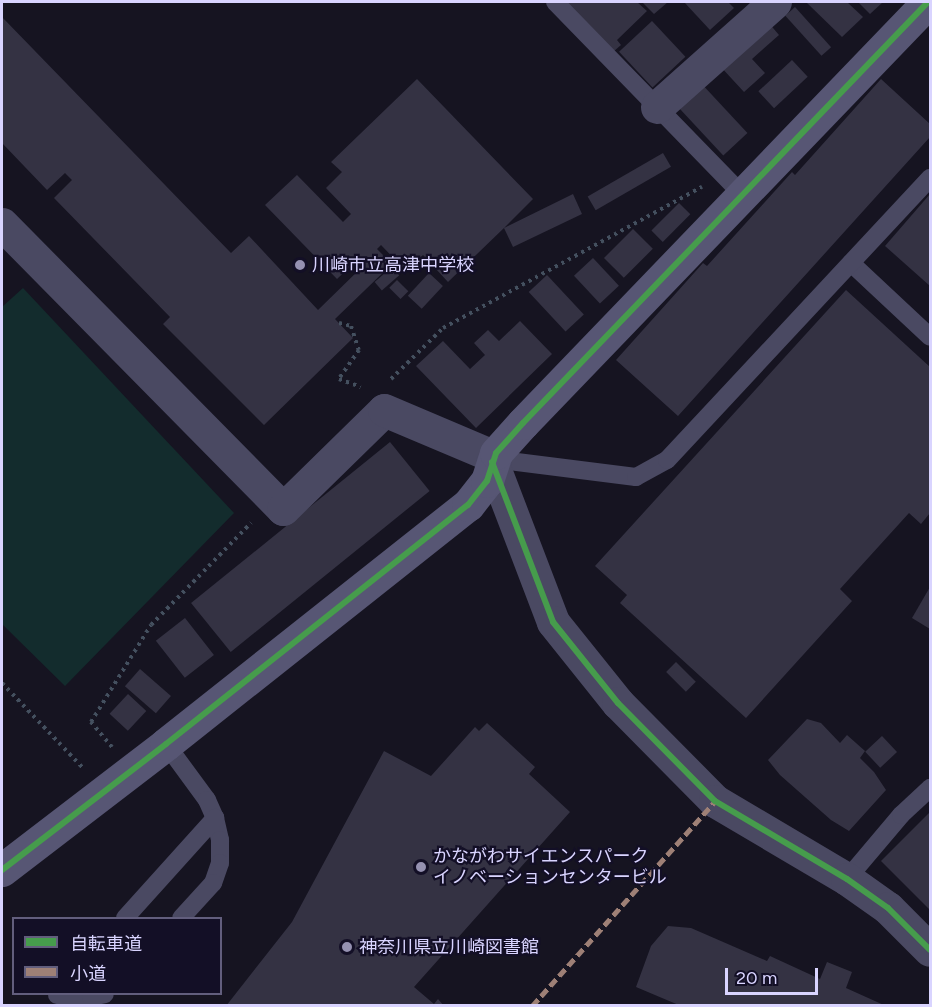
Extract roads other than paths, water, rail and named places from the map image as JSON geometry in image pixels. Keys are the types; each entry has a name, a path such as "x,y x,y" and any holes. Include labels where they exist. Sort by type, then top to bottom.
{"street":[{"path":"657,107 775,2"},
{"path":"2,870 105,792 468,505 487,481 493,459 733,186 928,2"},
{"path":"2,224 284,509 384,410 493,459 553,622 618,703 715,801 847,879 888,908 930,950"}],"lane":[{"path":"555,2 733,186"},
{"path":"493,459 636,477 667,460 930,178"},
{"path":"851,262 930,337"},
{"path":"166,744 207,800 215,818 220,840 220,863 213,883 182,917"},
{"path":"847,879 901,815 930,788"},
{"path":"126,917 215,818"},
{"path":"54,998 98,995"}],"place":[{"name":"川崎市立高津中学校","path":"300,265"},
{"name":"かながわサイエンスパーク イノベーションセンタービル","path":"421,867"},
{"name":"神奈川県立川崎図書館","path":"347,947"}]}
